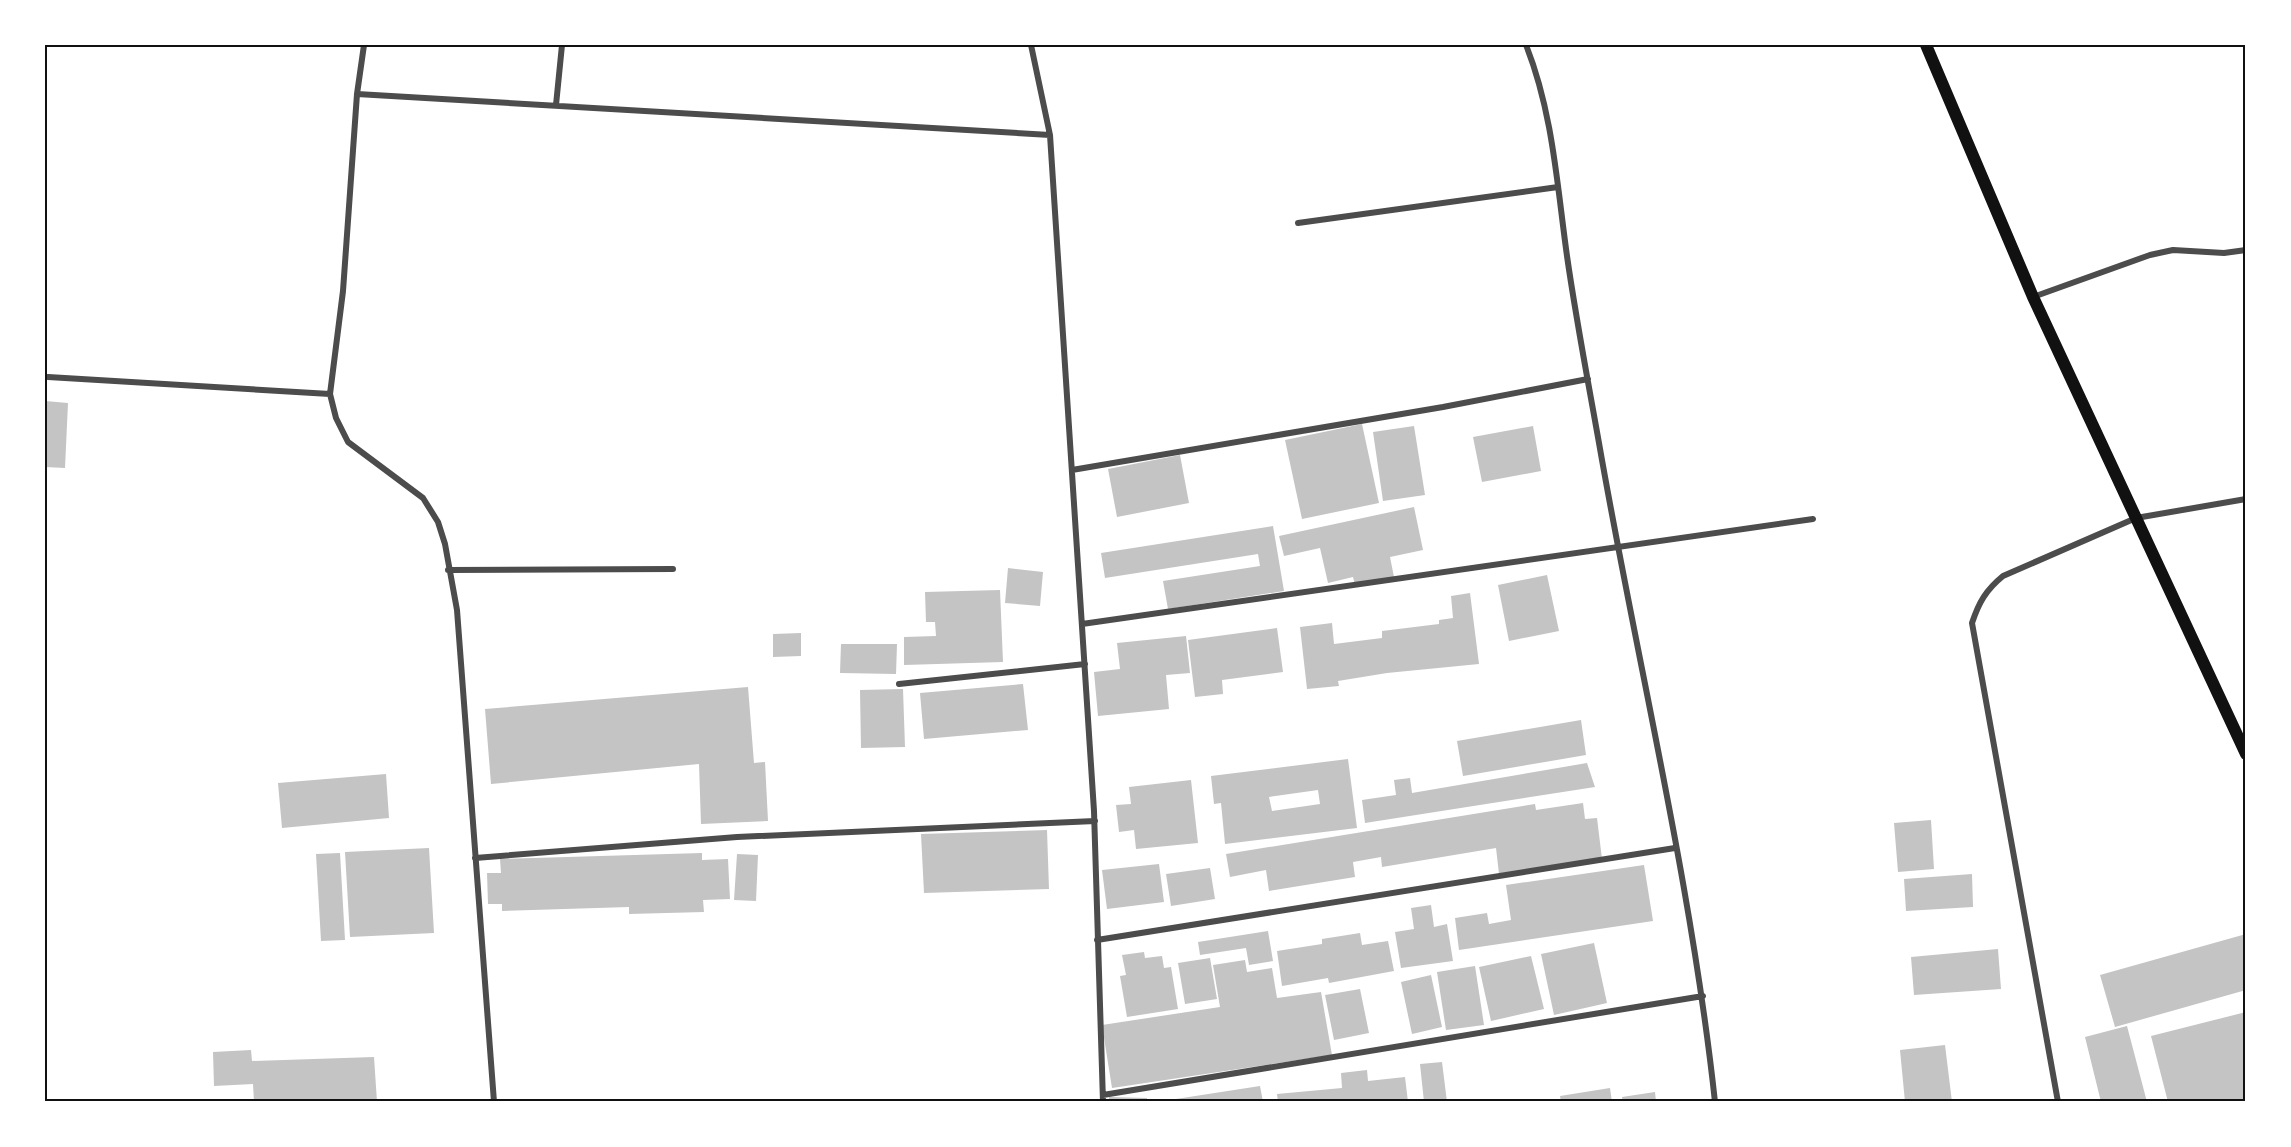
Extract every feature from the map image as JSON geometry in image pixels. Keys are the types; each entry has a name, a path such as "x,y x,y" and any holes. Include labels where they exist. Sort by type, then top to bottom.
{"main road":[{"path":"1926,45 2033,297 2246,754"}],"street":[{"path":"364,45 357,94 343,291 330,394 336,418 348,442 423,498 438,522 445,544 457,610 494,1102"},
{"path":"556,105 562,45"},
{"path":"1031,45 1050,135 1095,821 1103,1099 1704,996"},
{"path":"1526,45 1539,76 1617,549 1704,996 1715,1102"},
{"path":"357,94 1050,135"},
{"path":"1298,223 1558,186"},
{"path":"2033,297 2150,255 2173,250 2224,253 2246,250"},
{"path":"48,377 330,394"},
{"path":"1072,470 1443,407 1588,379"},
{"path":"2058,1102 1972,623 1978,603 1986,590 2003,576 2136,518 2246,499"},
{"path":"1082,624 1617,549 1813,519"},
{"path":"448,570 673,569"},
{"path":"899,684 1085,664"},
{"path":"475,858 737,837 1095,821"},
{"path":"1097,940 1675,848"}],"building":[{"path":"45,401 68,403 65,468 45,467"},
{"path":"1362,424 1379,503 1302,519 1285,440"},
{"path":"1414,426 1425,495 1383,501 1373,432"},
{"path":"1533,426 1541,471 1482,482 1473,437"},
{"path":"1180,455 1189,503 1117,517 1108,469"},
{"path":"1414,507 1423,550 1390,557 1394,577 1355,585 1353,577 1328,583 1320,548 1284,556 1279,536"},
{"path":"1273,526 1284,591 1168,609 1163,581 1260,566 1258,554 1105,578 1101,553"},
{"path":"1008,568 1043,572 1040,606 1005,603"},
{"path":"1547,575 1559,631 1509,641 1498,585"},
{"path":"1000,590 1003,662 904,665 904,637 936,636 935,622 926,622 925,592"},
{"path":"1470,593 1479,664 1387,673 1338,681 1339,686 1307,689 1300,627 1332,623 1334,644 1382,638 1382,631 1439,624 1439,620 1453,618 1451,596"},
{"path":"1277,628 1283,672 1222,680 1223,694 1195,697 1188,640"},
{"path":"801,633 801,656 773,657 773,634"},
{"path":"1186,636 1190,673 1166,675 1169,709 1098,716 1094,672 1120,669 1117,643"},
{"path":"841,644 897,644 896,674 840,673"},
{"path":"1023,684 1028,730 924,739 920,693"},
{"path":"748,687 754,763 765,762 768,821 701,824 699,764 491,784 485,709"},
{"path":"903,689 905,747 861,748 860,690"},
{"path":"1581,720 1586,755 1463,776 1457,741"},
{"path":"1348,759 1357,828 1225,844 1221,803 1214,804 1211,776","holes":["1318,790 1320,804 1272,811 1269,797"]},
{"path":"1587,763 1595,787 1365,823 1362,800 1396,795 1394,780 1410,778 1412,793"},
{"path":"386,774 389,818 282,828 278,783"},
{"path":"1191,780 1198,843 1136,849 1134,830 1119,832 1116,805 1131,804 1129,787"},
{"path":"1583,803 1585,819 1597,818 1602,859 1499,874 1496,848 1382,867 1381,857 1353,862 1355,877 1269,891 1266,870 1230,877 1226,854 1535,804 1536,810"},
{"path":"1931,820 1934,869 1898,872 1894,823"},
{"path":"1047,830 1049,889 924,893 921,834"},
{"path":"429,848 434,933 350,937 345,852"},
{"path":"340,853 345,940 321,941 316,854"},
{"path":"702,853 702,860 728,859 730,899 703,900 704,912 629,914 629,907 502,911 502,904 488,904 487,873 501,873 500,859"},
{"path":"737,854 758,855 756,901 734,900"},
{"path":"1159,864 1164,902 1107,909 1102,870"},
{"path":"1644,865 1653,921 1459,950 1455,918 1487,913 1489,924 1511,920 1506,885"},
{"path":"1210,868 1215,899 1171,906 1166,874"},
{"path":"1972,874 1973,907 1906,911 1904,879"},
{"path":"1431,905 1434,927 1447,924 1453,961 1401,968 1395,932 1414,929 1411,908"},
{"path":"1268,931 1273,961 1249,965 1246,948 1200,955 1198,942"},
{"path":"1360,933 1362,945 1388,941 1394,971 1329,983 1328,978 1282,986 1277,951 1322,944 1322,939"},
{"path":"2246,934 2246,990 2115,1027 2100,975"},
{"path":"1594,943 1607,1003 1554,1015 1541,954"},
{"path":"1998,949 2001,989 1914,995 1911,957"},
{"path":"1144,952 1145,958 1162,956 1164,968 1171,967 1178,1009 1127,1017 1120,976 1126,975 1122,955"},
{"path":"1531,956 1544,1009 1491,1021 1479,967"},
{"path":"1210,958 1217,999 1185,1004 1178,963"},
{"path":"1245,960 1247,972 1272,968 1277,998 1321,992 1332,1055 1112,1088 1102,1025 1220,1007 1213,965"},
{"path":"1475,966 1484,1025 1446,1030 1437,972"},
{"path":"1431,975 1442,1027 1412,1034 1401,982"},
{"path":"1360,989 1369,1033 1334,1040 1325,995"},
{"path":"2246,1012 2246,1102 2168,1102 2151,1036"},
{"path":"2127,1026 2147,1102 2101,1102 2085,1037"},
{"path":"1945,1045 1952,1102 1905,1102 1900,1050"},
{"path":"251,1050 252,1061 374,1057 377,1102 254,1102 253,1084 214,1086 213,1052"},
{"path":"1442,1062 1447,1102 1424,1102 1420,1064"},
{"path":"1367,1070 1368,1081 1405,1077 1408,1102 1278,1102 1277,1094 1342,1088 1341,1073"},
{"path":"1260,1086 1263,1102 1163,1102 1163,1101"},
{"path":"1610,1088 1612,1102 1561,1102 1560,1096"},
{"path":"1655,1092 1656,1102 1623,1102 1622,1097"},
{"path":"1109,1097 1147,1098 1147,1102 1109,1102"}]}
